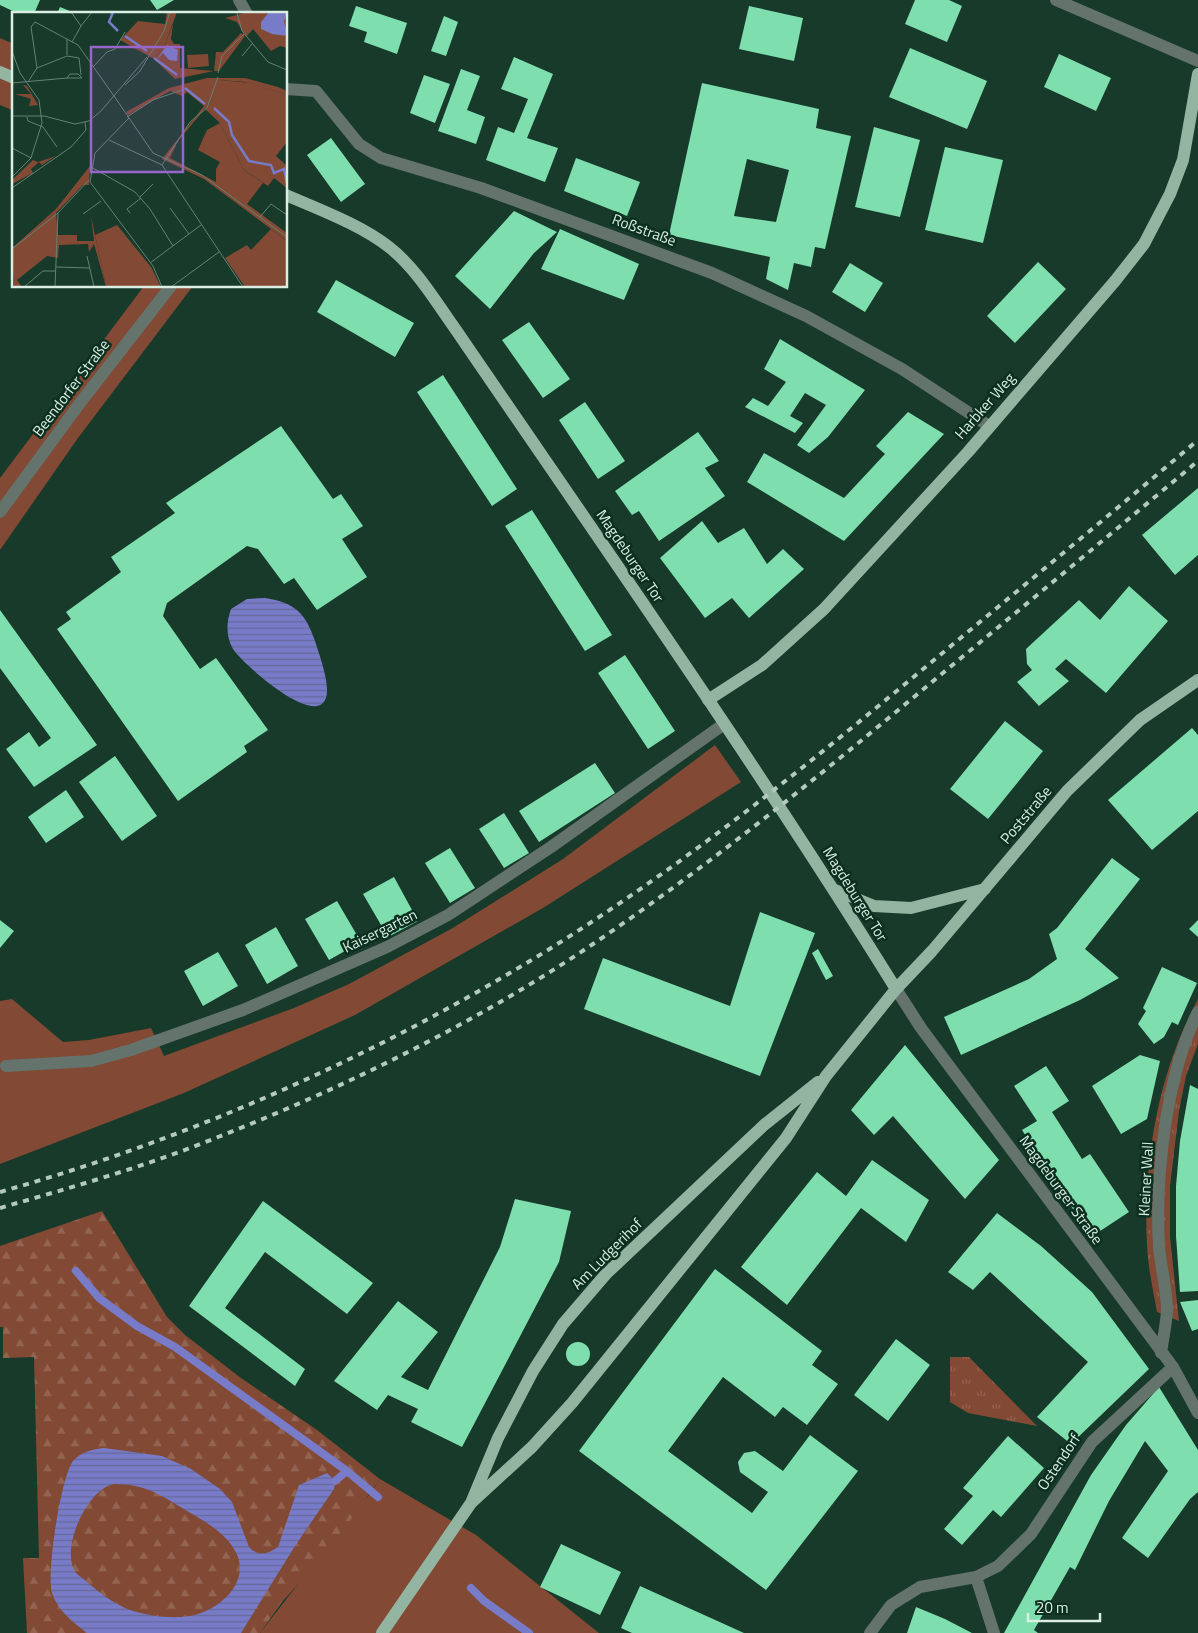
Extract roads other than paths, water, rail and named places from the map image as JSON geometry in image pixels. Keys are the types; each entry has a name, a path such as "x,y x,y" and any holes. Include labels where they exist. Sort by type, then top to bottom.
{"main road":[{"path":"0,72 12,77"},
{"name":"Harbker Weg","path":"708,700 762,665 824,609 941,478 968,452 988,426 1082,321 1144,244 1170,194 1183,160 1198,74"},
{"name":"Magdeburger Tor","path":"288,196 329,214 389,247 420,280 708,700 835,890 896,989"},
{"name":"Poststraße","path":"896,989 985,889 1067,791 1101,755 1140,720 1198,680"},
{"path":"835,890 874,906 911,908 985,889"},
{"name":"Am Ludgerihof","path":"471,1503 532,1447 584,1388 786,1138 826,1076 896,989"},
{"name":"Am Ludgerihof","path":"382,1633 471,1503 498,1438 532,1371 563,1324 606,1274 764,1125 826,1076"}],"street":[{"path":"239,0 247,12"},
{"path":"1056,0 1198,61"},
{"name":"Roßstraße","path":"288,89 316,91 359,144 381,158 481,188 712,273 806,316 893,364 988,426"},
{"name":"Beendorfer Straße","path":"0,512 80,403 169,288"},
{"name":"Kaisergarten","path":"6,1066 91,1061 131,1050 243,1010 387,947 448,914 496,884 724,724"},
{"name":"Magdeburger Straße","path":"896,989 921,1028 1173,1367 1198,1413"},
{"name":"Kleiner Wall","path":"1161,1353 1167,1310 1159,1238 1164,1136 1175,1070 1184,1041 1198,1012"},
{"name":"Ostendorf","path":"870,1633 891,1604 920,1587 976,1577 998,1566 1031,1534 1092,1442 1173,1367"},
{"path":"976,1577 994,1633"}],"water":[{"path":"265,598 284,603 298,610 311,631 322,662 327,688 325,700 318,706 306,705 278,689 249,667 233,649 229,640 228,630 228,619 231,609 247,599"},
{"path":"100,1448 162,1456 191,1469 220,1489 232,1502 249,1547 259,1553 267,1553 278,1547 299,1485 327,1473 335,1481 334,1489 295,1546 241,1633 87,1633 66,1616 58,1605 52,1593 51,1566 56,1525 68,1470 73,1461 80,1455","holes":["114,1484 144,1488 169,1500 213,1527 230,1543 239,1561 240,1572 230,1593 222,1601 212,1608 189,1616 168,1617 147,1614 133,1611 117,1604 76,1573 72,1563 71,1550 78,1522 94,1497 104,1488"]}],"waterway":[{"path":"76,1271 99,1298 137,1326 175,1347 347,1471 378,1497"},
{"path":"335,1481 347,1471"},
{"path":"471,1588 484,1601 529,1633"}],"railway":[{"path":"0,1192 142,1146 280,1091 414,1027 543,953 645,886 792,776 1198,440"},
{"path":"0,1208 137,1167 191,1148 267,1117 411,1051 549,973 639,912 728,847 901,708 1198,461"}]}
